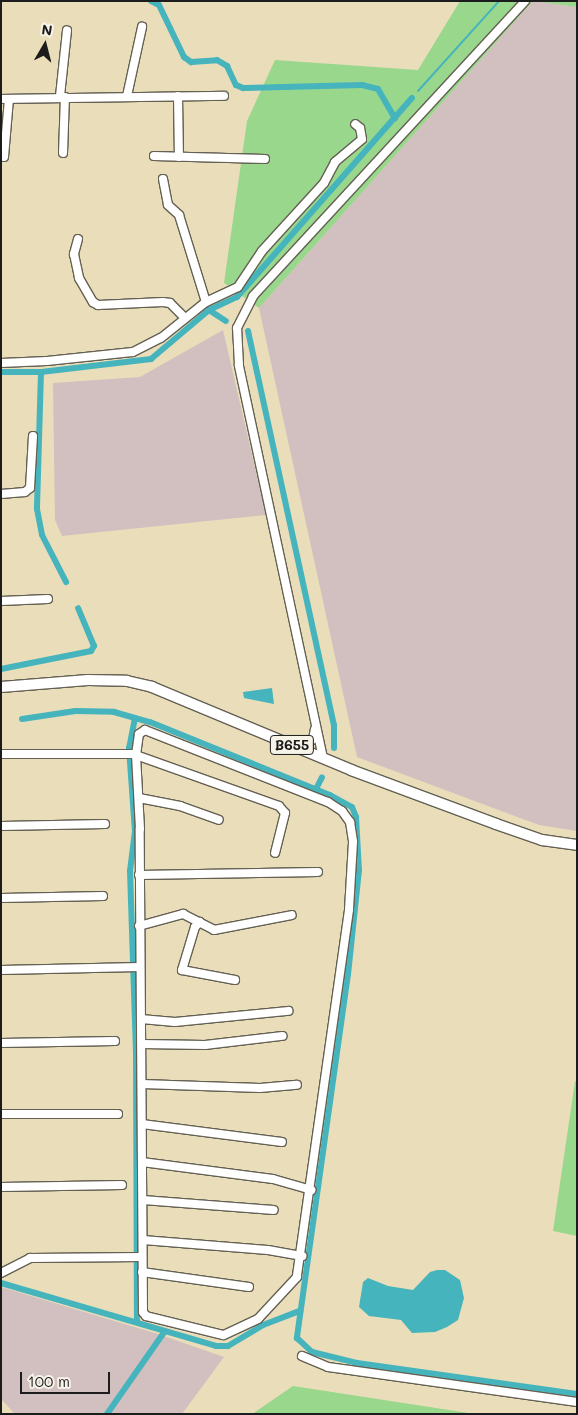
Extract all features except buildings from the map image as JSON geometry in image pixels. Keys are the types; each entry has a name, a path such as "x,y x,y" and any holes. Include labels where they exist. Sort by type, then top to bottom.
{"main road":[{"name":"B655","path":"1,687 88,680 127,681 152,687 302,750 542,840 577,845"}],"street":[{"path":"323,758 239,365 237,328 253,296 525,1"},
{"path":"127,96 142,27"},
{"path":"63,153 62,96 67,30"},
{"path":"4,157 5,99 62,96 224,96"},
{"path":"178,96 180,157"},
{"path":"1,363 47,362 132,352 161,338 206,302 238,287 262,251 324,183 335,162 362,139 360,128 355,124"},
{"path":"154,156 265,159"},
{"path":"163,179 168,205 179,215 206,302"},
{"path":"78,239 74,254 79,278 93,302 98,305 170,303 185,318"},
{"path":"1,494 25,492 30,488 33,436"},
{"path":"1,601 48,599"},
{"path":"302,750 313,739 316,725"},
{"path":"145,730 328,802 342,811 350,822 352,842 349,910 302,1256 297,1277 258,1319 223,1335 146,1316 142,1272 138,1257 143,1240 142,1044 135,967 138,926 139,798 132,754 138,734 145,730"},
{"path":"1,754 132,754 279,806 285,813 275,853"},
{"path":"139,798 180,806 219,820"},
{"path":"1,826 105,824"},
{"path":"139,875 318,872"},
{"path":"1,898 103,896"},
{"path":"138,926 183,914 214,930 292,915"},
{"path":"200,922 195,927 182,970 236,980"},
{"path":"1,970 135,967"},
{"path":"141,1019 226,1019 288,1012"},
{"path":"142,1044 205,1045 282,1036"},
{"path":"1,1043 115,1041"},
{"path":"142,1084 260,1088 297,1084"},
{"path":"1,1114 118,1114"},
{"path":"142,1124 282,1142"},
{"path":"142,1162 273,1178 311,1190"},
{"path":"1,1187 122,1184"},
{"path":"142,1200 274,1210"},
{"path":"143,1240 268,1250 302,1256"},
{"path":"1,1273 30,1258 138,1257"},
{"path":"142,1272 249,1287"},
{"path":"302,1356 328,1367 577,1402"}],"shaded area":[{"path":"533,1 577,7 577,831 539,825 357,757 259,308"},
{"path":"223,330 266,515 62,536 55,520 53,383 140,377"},
{"path":"1,1287 158,1334 224,1357 182,1414 15,1414 1,1399"}],"green space":[{"path":"460,1 533,1 259,308 224,283 247,121 275,60 418,70"},
{"path":"533,1 577,1 577,7"},
{"path":"575,1081 577,1081 577,1236 553,1231"},
{"path":"293,1386 475,1414 252,1414"}],"water":[{"path":"272,688 274,704 244,698 243,692"},
{"path":"445,1270 460,1280 464,1298 458,1320 447,1327 435,1332 412,1333 401,1320 369,1316 359,1307 363,1282 368,1278 388,1286 413,1290 430,1272"}],"waterway":[{"path":"151,1 159,5 184,57 191,62 217,60 227,66 236,85 243,88 362,85 378,89 395,118"},
{"path":"418,91 499,1"},
{"path":"1,372 41,372 151,359 209,310 237,297 412,98"},
{"path":"209,310 226,321"},
{"path":"248,331 334,725 334,748"},
{"path":"41,372 37,509 42,535 66,582"},
{"path":"1,669 91,651 94,646 78,608"},
{"path":"22,719 75,711 114,712 150,722 330,795 352,807 356,817 359,870 348,974 297,1338 312,1352 357,1363 577,1394"},
{"path":"135,718 129,748 135,831 130,871 136,1052 137,1322"},
{"path":"316,789 322,777"},
{"path":"1,1283 216,1346 228,1346 263,1325 300,1311"},
{"path":"107,1414 165,1331"}]}
